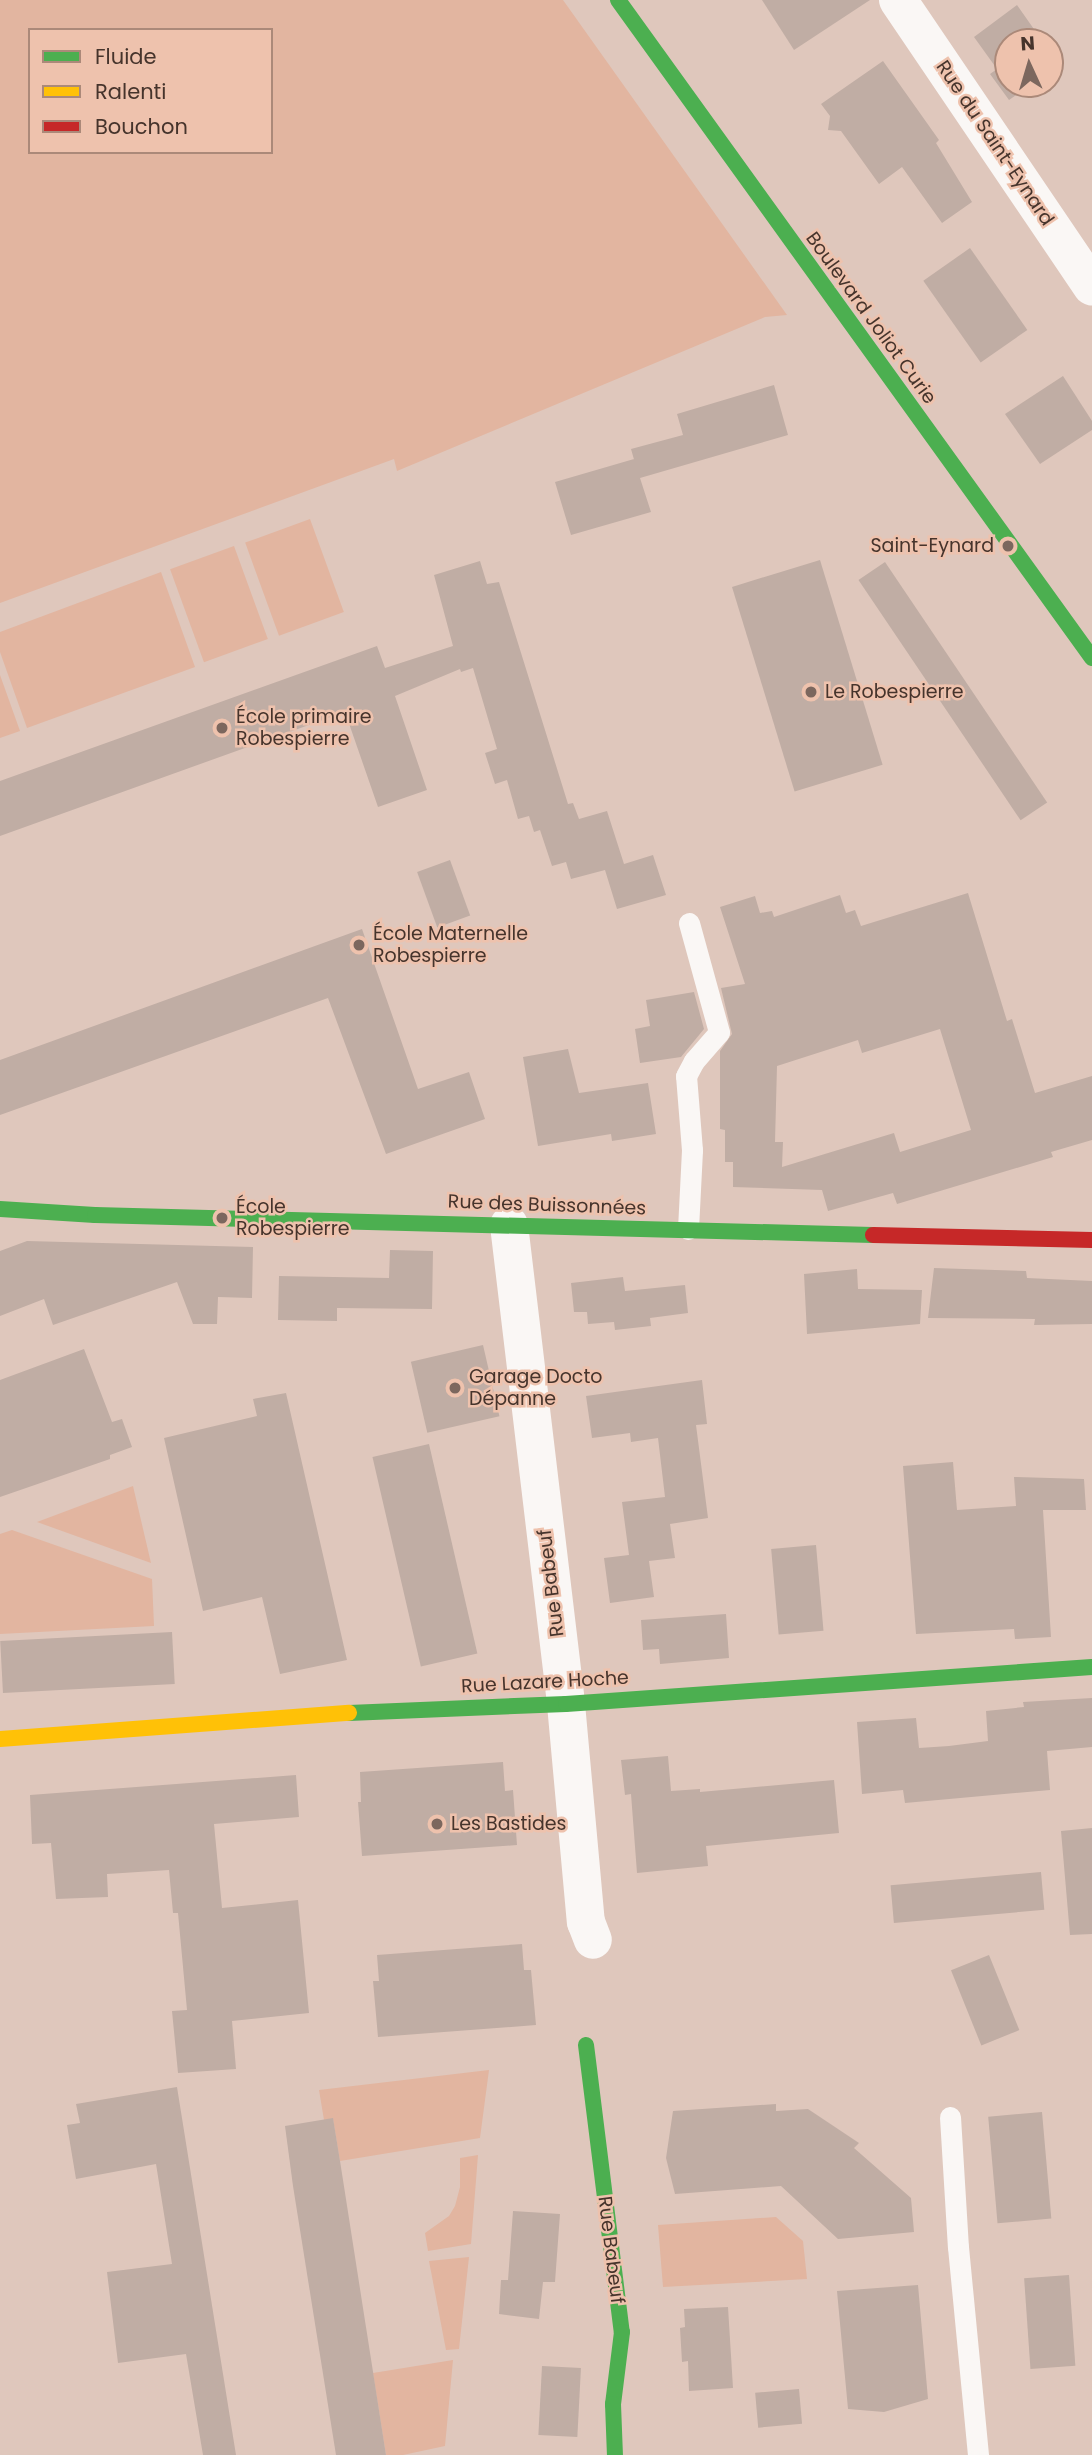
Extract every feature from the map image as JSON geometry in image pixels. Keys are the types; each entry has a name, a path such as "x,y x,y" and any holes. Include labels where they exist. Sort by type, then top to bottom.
{"street":[{"name":"Boulevard Joliot Curie","path":"618,0 878,366 1092,658"},
{"name":"Rue du Saint-Eynard","path":"898,0 1092,287"},
{"name":"Rue des Buissonnées","path":"0,1209 94,1215 1092,1240"},
{"name":"Rue Babeuf","path":"509,1225 566,1704 586,1922 593,1940"},
{"name":"Rue Lazare Hoche","path":"0,1739 385,1710 566,1704 1092,1667"},
{"name":"Rue Babeuf","path":"586,2045 622,2332 613,2404 615,2455"}],"lane":[{"path":"688,1230 692,1150 687,1076 694,1061 719,1032 689,923"},
{"path":"950,2117 958,2247 978,2455"}],"shaded area":[{"path":"0,0 563,0 787,315 765,317 397,471 394,459 0,603"},
{"path":"310,519 344,612 279,636 245,543"},
{"path":"234,546 268,639 204,662 170,569"},
{"path":"161,572 195,667 27,728 0,652 0,632"},
{"path":"0,675 20,731 0,738"},
{"path":"133,1486 151,1563 37,1522"},
{"path":"12,1530 152,1579 154,1626 0,1634 0,1534"},
{"path":"489,2070 480,2138 340,2161 333,2119 324,2120 319,2090"},
{"path":"478,2155 471,2244 428,2251 425,2233 449,2216 455,2206 460,2187 460,2158"},
{"path":"776,2217 803,2241 807,2279 663,2287 658,2225"},
{"path":"469,2257 459,2349 446,2350 429,2261"},
{"path":"453,2360 445,2446 403,2455 386,2455 373,2373"}],"building":[{"path":"762,0 870,0 794,50"},
{"path":"1017,5 1033,28 994,28 994,65 974,37"},
{"path":"883,61 939,140 936,143 972,202 942,223 902,167 879,184 841,131 828,130 830,116 821,104"},
{"path":"970,248 1027,330 981,363 923,281"},
{"path":"1063,376 1092,421 1092,430 1040,464 1005,414"},
{"path":"774,385 788,435 640,478 651,512 571,535 555,482 634,459 631,449 683,435 677,414"},
{"name":"Le Robespierre","path":"820,560 883,765 795,792 732,587"},
{"path":"480,561 487,584 499,582 568,804 573,803 579,819 607,811 624,864 653,855 666,895 617,909 605,870 571,879 566,862 552,866 540,830 534,832 529,816 518,819 507,780 495,784 485,753 497,749 473,668 461,672 460,669 395,696 427,790 378,807 345,712 0,836 0,781 377,646 385,668 453,646 434,575"},
{"path":"885,562 1047,802 1021,820 858,580"},
{"path":"450,860 470,915 437,927 417,872"},
{"path":"968,893 1007,1021 1012,1019 1035,1093 1092,1076 1092,1140 1051,1152 1053,1157 897,1204 893,1193 828,1211 822,1190 733,1187 733,1162 725,1162 725,1130 720,1129 720,1051 732,1034 721,988 745,984 720,907 755,896 760,913 772,911 774,917 840,895 846,913 855,910 861,926","holes":["940,1029 971,1130 900,1152 894,1133 782,1167 783,1142 775,1142 777,1066 858,1040 862,1053"]},
{"path":"362,929 418,1089 469,1072 485,1119 386,1154 328,998 0,1115 0,1060"},
{"path":"694,992 704,1029 681,1057 640,1063 635,1029 650,1026 646,1000"},
{"path":"568,1049 579,1093 648,1083 656,1134 612,1141 611,1134 538,1146 523,1057"},
{"path":"27,1241 253,1247 252,1298 218,1297 217,1324 193,1324 177,1282 53,1325 44,1299 0,1316 0,1251"},
{"path":"390,1250 433,1251 432,1309 337,1308 337,1321 278,1320 279,1276 389,1278"},
{"path":"934,1268 1026,1271 1027,1278 1092,1281 1092,1324 1034,1325 1035,1319 928,1318"},
{"path":"857,1269 858,1289 922,1290 920,1324 807,1334 804,1274"},
{"path":"623,1277 625,1291 685,1285 688,1313 650,1318 651,1326 615,1330 614,1322 588,1324 587,1312 574,1312 571,1283"},
{"name":"Garage Docto Dépanne","path":"483,1345 499,1416 427,1433 411,1362"},
{"path":"84,1349 112,1422 122,1419 132,1447 110,1455 110,1459 0,1497 0,1380"},
{"path":"702,1380 707,1424 696,1425 708,1518 670,1524 675,1558 649,1561 654,1597 610,1603 604,1558 629,1555 622,1502 665,1497 658,1438 631,1442 630,1433 592,1438 586,1396"},
{"path":"286,1393 347,1660 280,1674 262,1597 203,1611 164,1438 257,1416 253,1399"},
{"path":"429,1444 477,1653 421,1667 372,1457"},
{"path":"953,1462 957,1510 1016,1506 1014,1477 1084,1479 1086,1510 1043,1510 1051,1637 1015,1639 1014,1629 916,1634 903,1466"},
{"path":"816,1545 823,1631 779,1635 771,1549"},
{"path":"726,1614 729,1658 660,1664 659,1649 643,1650 641,1620"},
{"path":"172,1632 175,1684 3,1693 0,1641"},
{"path":"1092,1698 1092,1747 1047,1751 1050,1790 905,1803 903,1790 862,1794 857,1722 916,1718 919,1748 949,1746 988,1741 986,1711 1024,1707 1023,1702"},
{"path":"668,1756 671,1791 700,1789 700,1792 834,1780 839,1833 706,1846 708,1866 637,1873 631,1794 625,1795 621,1760"},
{"name":"Les Bastides","path":"503,1762 505,1791 513,1790 517,1845 362,1856 358,1802 361,1802 360,1772"},
{"path":"296,1775 299,1817 214,1824 222,1908 298,1900 309,2013 232,2021 236,2069 178,2073 172,2011 187,2010 178,1913 173,1913 169,1870 107,1874 108,1897 56,1899 51,1843 32,1844 30,1795"},
{"path":"1092,1828 1092,1934 1070,1935 1061,1831"},
{"path":"1041,1872 1044,1910 894,1923 891,1885"},
{"path":"522,1944 524,1970 531,1970 536,2025 378,2037 373,1981 379,1981 377,1955"},
{"path":"989,1955 1019,2030 981,2045 951,1970"},
{"path":"177,2087 236,2455 203,2455 186,2354 118,2363 107,2272 172,2264 156,2164 76,2179 67,2125 80,2123 76,2104"},
{"path":"776,2104 776,2111 808,2109 859,2143 854,2148 911,2198 914,2232 838,2239 781,2186 675,2194 666,2158 673,2111"},
{"path":"1042,2112 1051,2219 998,2223 988,2117"},
{"path":"333,2118 386,2455 336,2455 293,2186 285,2126"},
{"path":"513,2211 560,2214 555,2282 543,2282 539,2319 499,2314 501,2280 508,2280"},
{"path":"1069,2275 1075,2366 1030,2369 1024,2278"},
{"path":"918,2285 928,2399 884,2412 848,2409 837,2291"},
{"path":"728,2307 733,2388 689,2391 688,2361 682,2362 680,2328 685,2327 684,2309"},
{"path":"542,2366 581,2368 577,2437 538,2435"},
{"path":"799,2389 802,2424 758,2428 755,2393"}],"traffic: fast":[{"path":"618,0 1092,658"},
{"path":"0,1209 95,1215 873,1235"},
{"path":"349,1713 566,1704 1092,1667"},
{"path":"586,2045 622,2332 613,2404 615,2455"}],"traffic: slow":[{"path":"0,1739 349,1713"}],"traffic: jam":[{"path":"873,1235 1092,1240"}],"place":[{"name":"Saint-Eynard","path":"1008,546"},
{"name":"Le Robespierre","path":"811,692"},
{"name":"École primaire Robespierre","path":"222,728"},
{"name":"École Maternelle Robespierre","path":"359,945"},
{"name":"École Robespierre","path":"222,1218"},
{"name":"Garage Docto Dépanne","path":"455,1388"},
{"name":"Les Bastides","path":"437,1824"}]}
